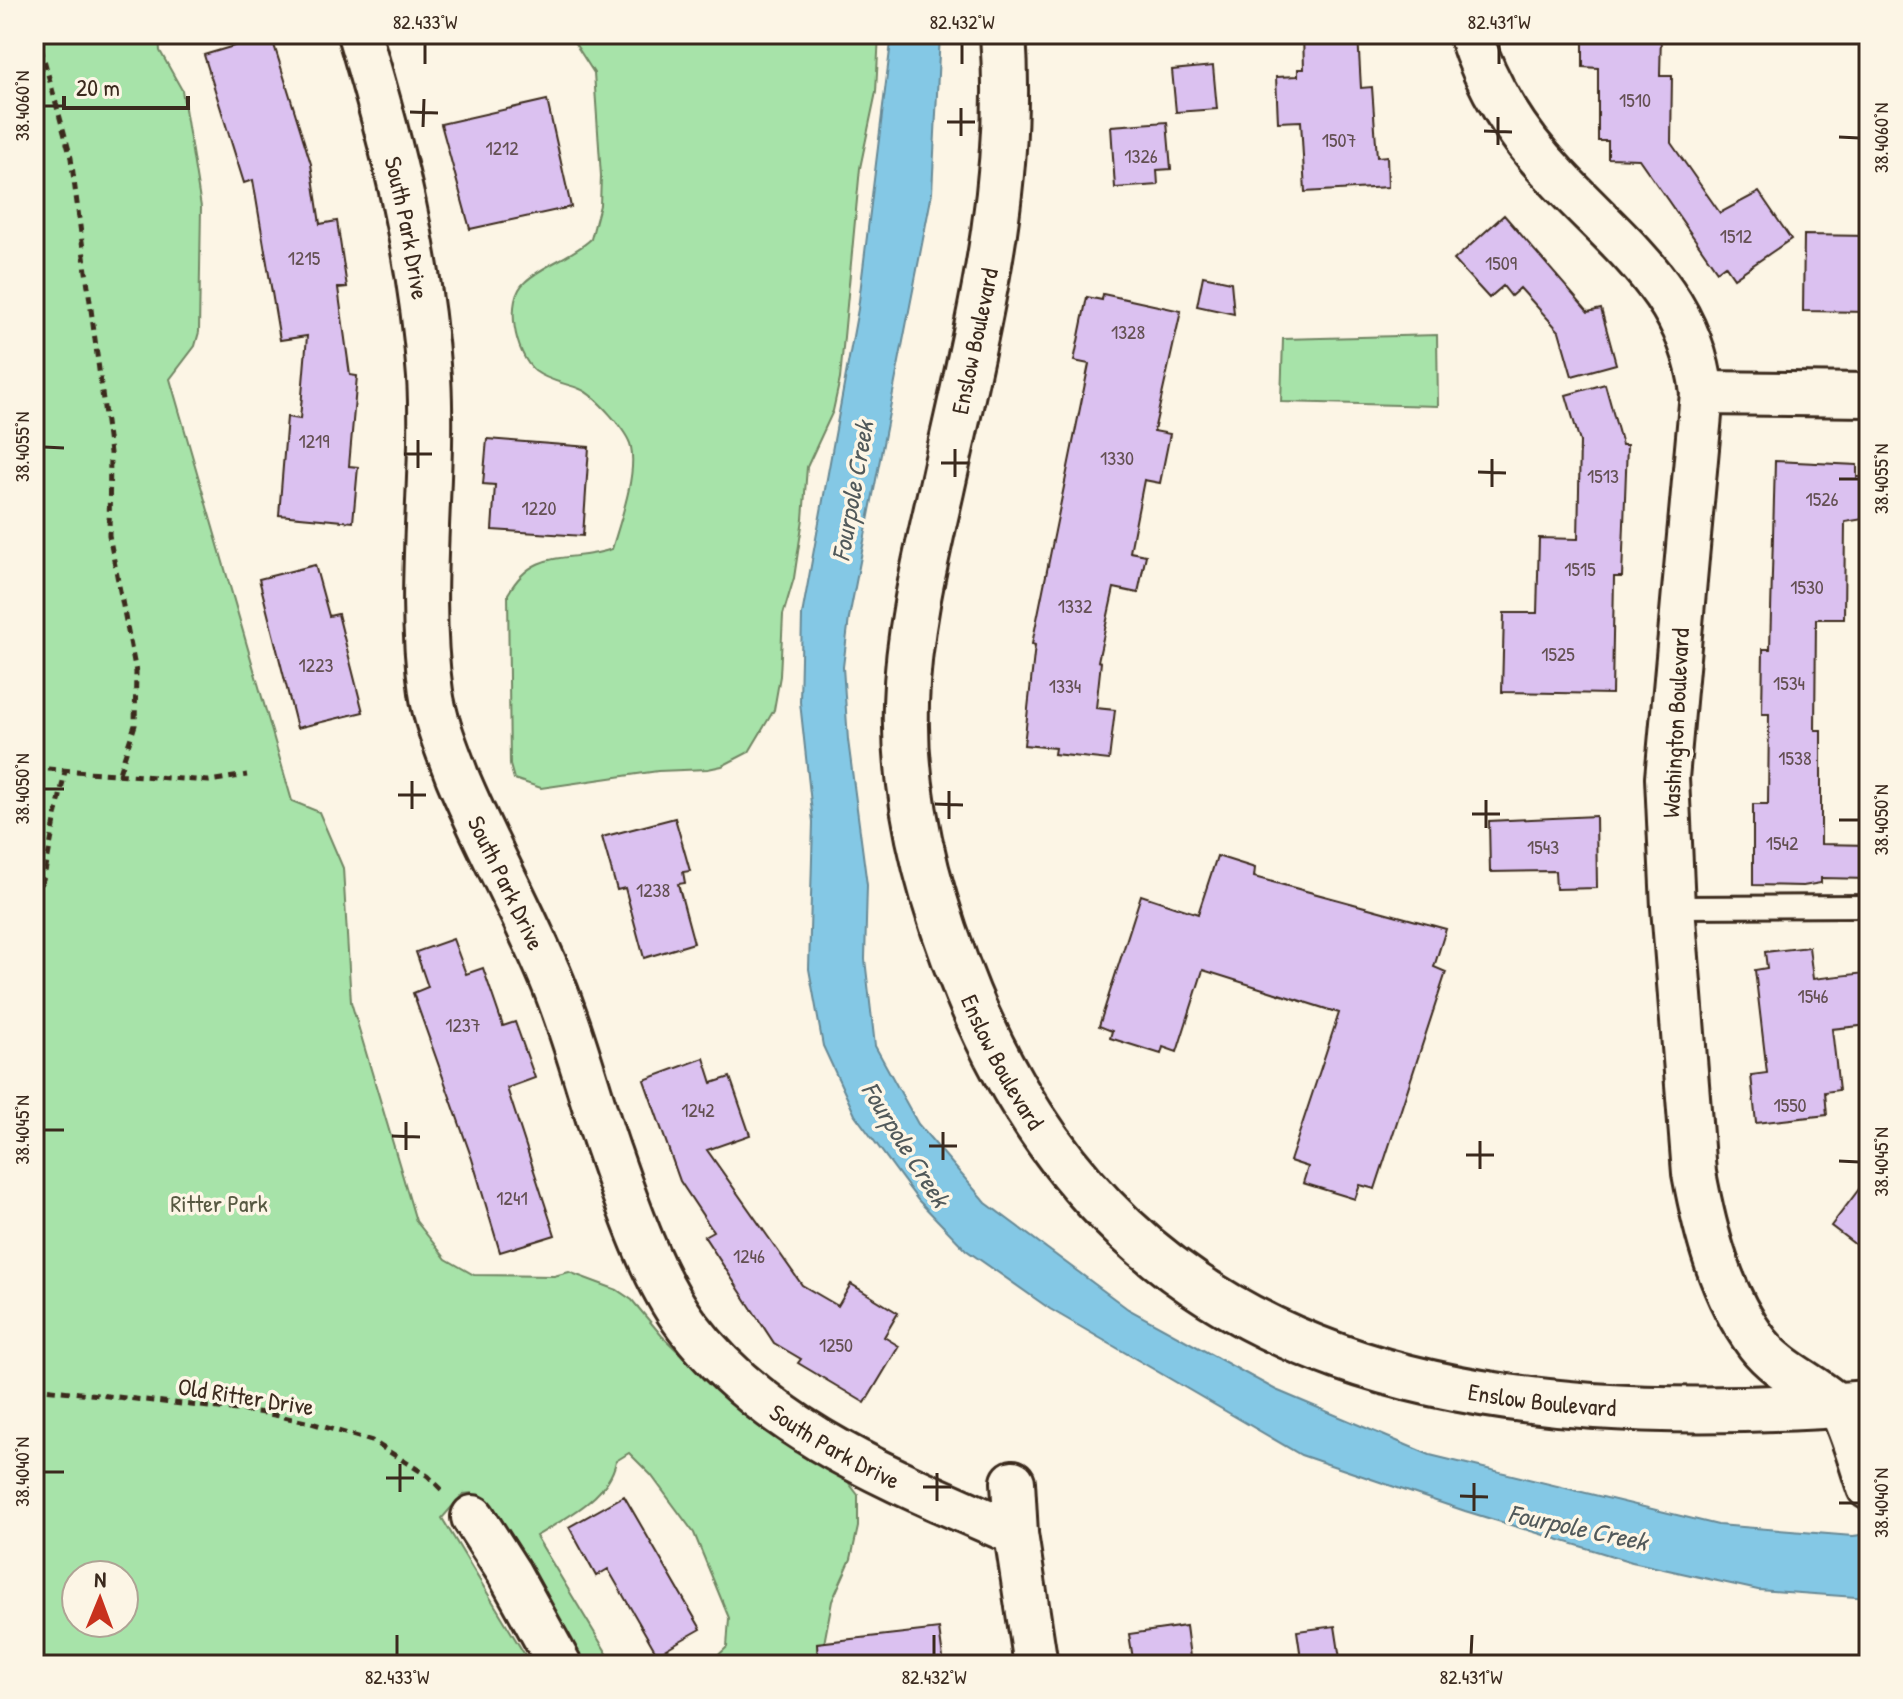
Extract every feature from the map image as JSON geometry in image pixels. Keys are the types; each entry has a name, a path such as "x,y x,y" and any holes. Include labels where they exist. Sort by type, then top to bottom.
{"street":[{"name":"South Park Drive","path":"359,34 406,209 419,283 429,379 425,638 431,698 472,811 553,981 608,1149 649,1253 685,1322 728,1372 778,1415 836,1451 1016,1534"},
{"name":"Enslow Boulevard","path":"1003,34 1006,149 997,227 912,630 906,705 908,777 921,844 940,912 985,1035 1027,1112 1072,1177 1146,1248 1195,1286 1260,1325 1338,1359 1414,1381 1501,1397 1684,1407 1853,1404"},
{"name":"Washington Boulevard","path":"1470,34 1520,134 1574,196 1639,257 1666,292 1699,362 1702,393 1667,778 1673,907 1694,1173 1713,1253 1733,1302 1758,1344 1791,1377 1853,1404"},
{"path":"1702,393 1869,395"},
{"path":"1853,1404 1869,1488"},
{"path":"1013,1482 1016,1534 1036,1665"},
{"path":"473,1517 509,1573 560,1665"}],"lane":[{"path":"1673,907 1869,906"}],"path":[{"path":"37,34 71,158 109,439 109,535 136,672 135,725 118,776"},
{"path":"34,768 209,781 247,775"},
{"path":"34,897 44,877 65,771"},
{"name":"Old Ritter Drive","path":"34,1388 265,1413 326,1427 372,1441 428,1476 473,1517"}],"green space":[{"name":"Ritter Park","path":"34,34 159,34 160,51 182,90 201,207 199,332 195,346 170,379 292,801 319,812 343,868 351,1002 416,1221 446,1259 474,1275 554,1276 569,1272 617,1290 632,1300 662,1336 728,1400 838,1469 858,1495 858,1527 851,1559 832,1601 820,1665 708,1665 727,1647 729,1618 694,1533 651,1475 629,1453 616,1461 612,1474 596,1496 536,1536 614,1665 583,1665 513,1545 472,1493 463,1494 442,1518 531,1665 34,1665"},
{"path":"569,34 879,34 876,92 860,168 840,379 833,411 807,467 794,578 783,615 780,676 774,710 749,752 722,766 658,771 541,788 514,779 510,765 508,594 530,568 542,562 612,549 632,471 631,447 624,432 594,398 535,371 522,352 515,327 515,301 519,290 533,276 591,239 600,205 594,73"},
{"path":"1437,335 1438,406 1281,402 1283,339"}],"water":[{"name":"Fourpole Creek","path":"892,34 940,34 932,193 849,618 843,667 848,740 867,885 865,959 875,1046 918,1124 986,1203 1128,1309 1276,1390 1430,1455 1718,1525 1853,1536 1869,1534 1869,1598 1758,1590 1632,1562 1465,1511 1301,1455 1050,1309 966,1250 918,1200 855,1115 823,1046 809,969 813,822 800,702 802,615 858,309"}],"building":[{"path":"1303,34 1358,34 1361,88 1372,87 1377,157 1387,156 1388,187 1305,192 1301,121 1278,122 1276,77 1298,76 1298,69 1304,69"},
{"path":"1583,34 1661,34 1660,76 1672,76 1671,143 1720,213 1759,192 1791,239 1734,278 1725,265 1717,271 1639,159 1608,158 1608,141 1598,141 1598,68 1583,67"},
{"path":"271,35 311,164 320,224 337,221 347,287 338,288 350,375 357,376 349,466 358,467 353,522 279,515 287,417 300,419 307,336 280,340 253,180 244,183 204,55"},
{"path":"1213,66 1217,109 1176,112 1172,70"},
{"path":"547,100 571,207 470,229 441,124"},
{"path":"1167,122 1171,169 1157,170 1158,185 1115,188 1111,126"},
{"path":"1504,215 1588,312 1601,309 1616,364 1572,376 1559,331 1520,288 1511,296 1503,286 1489,298 1454,260"},
{"path":"1804,235 1869,236 1868,312 1803,311"},
{"path":"1203,276 1231,282 1234,314 1197,306"},
{"path":"1103,294 1181,311 1154,431 1170,434 1160,483 1144,480 1130,552 1146,555 1138,593 1114,588 1098,661 1101,662 1096,708 1115,710 1109,760 1054,754 1055,748 1024,745 1035,645 1032,644 1089,364 1074,361 1087,297 1102,300"},
{"path":"1605,384 1622,445 1627,445 1622,577 1614,577 1612,694 1502,692 1504,613 1537,613 1539,538 1578,539 1580,442 1566,395"},
{"path":"487,439 589,447 583,536 492,530 495,485 483,484"},
{"path":"1775,461 1857,465 1857,477 1869,477 1869,518 1845,522 1844,619 1816,619 1815,730 1821,730 1821,844 1869,845 1869,879 1821,878 1821,883 1803,886 1753,885 1753,804 1768,804 1769,714 1762,714 1763,649 1770,649"},
{"path":"315,565 329,616 338,614 363,712 297,728 259,579"},
{"path":"1596,816 1597,888 1556,889 1555,871 1490,872 1489,821"},
{"path":"675,818 690,871 683,872 685,883 678,884 694,943 644,958 625,888 617,890 602,837"},
{"path":"1217,856 1255,868 1254,877 1446,929 1434,967 1446,972 1375,1189 1360,1185 1355,1199 1303,1183 1308,1167 1290,1161 1339,1013 1203,970 1177,1052 1163,1047 1161,1054 1110,1038 1112,1031 1099,1026 1141,895 1198,914"},
{"path":"453,939 466,974 483,968 503,1026 515,1022 535,1078 507,1088 555,1235 500,1252 472,1159 413,993 428,987 416,952"},
{"path":"1809,947 1813,979 1865,973 1869,1025 1832,1029 1839,1090 1825,1092 1827,1115 1756,1123 1751,1075 1767,1073 1755,970 1767,968 1765,952"},
{"path":"704,1058 712,1083 730,1077 750,1135 707,1150 802,1285 838,1306 851,1284 898,1313 884,1337 899,1346 865,1403 798,1363 801,1359 774,1343 704,1236 713,1231 680,1181 644,1080"},
{"path":"1869,1176 1869,1255 1831,1226"},
{"path":"624,1496 701,1629 657,1654 608,1569 596,1576 569,1527"},
{"path":"1186,1626 1191,1665 1134,1665 1129,1634"},
{"path":"1335,1626 1341,1665 1302,1665 1297,1631"},
{"path":"939,1629 944,1665 818,1665 817,1643"}]}
